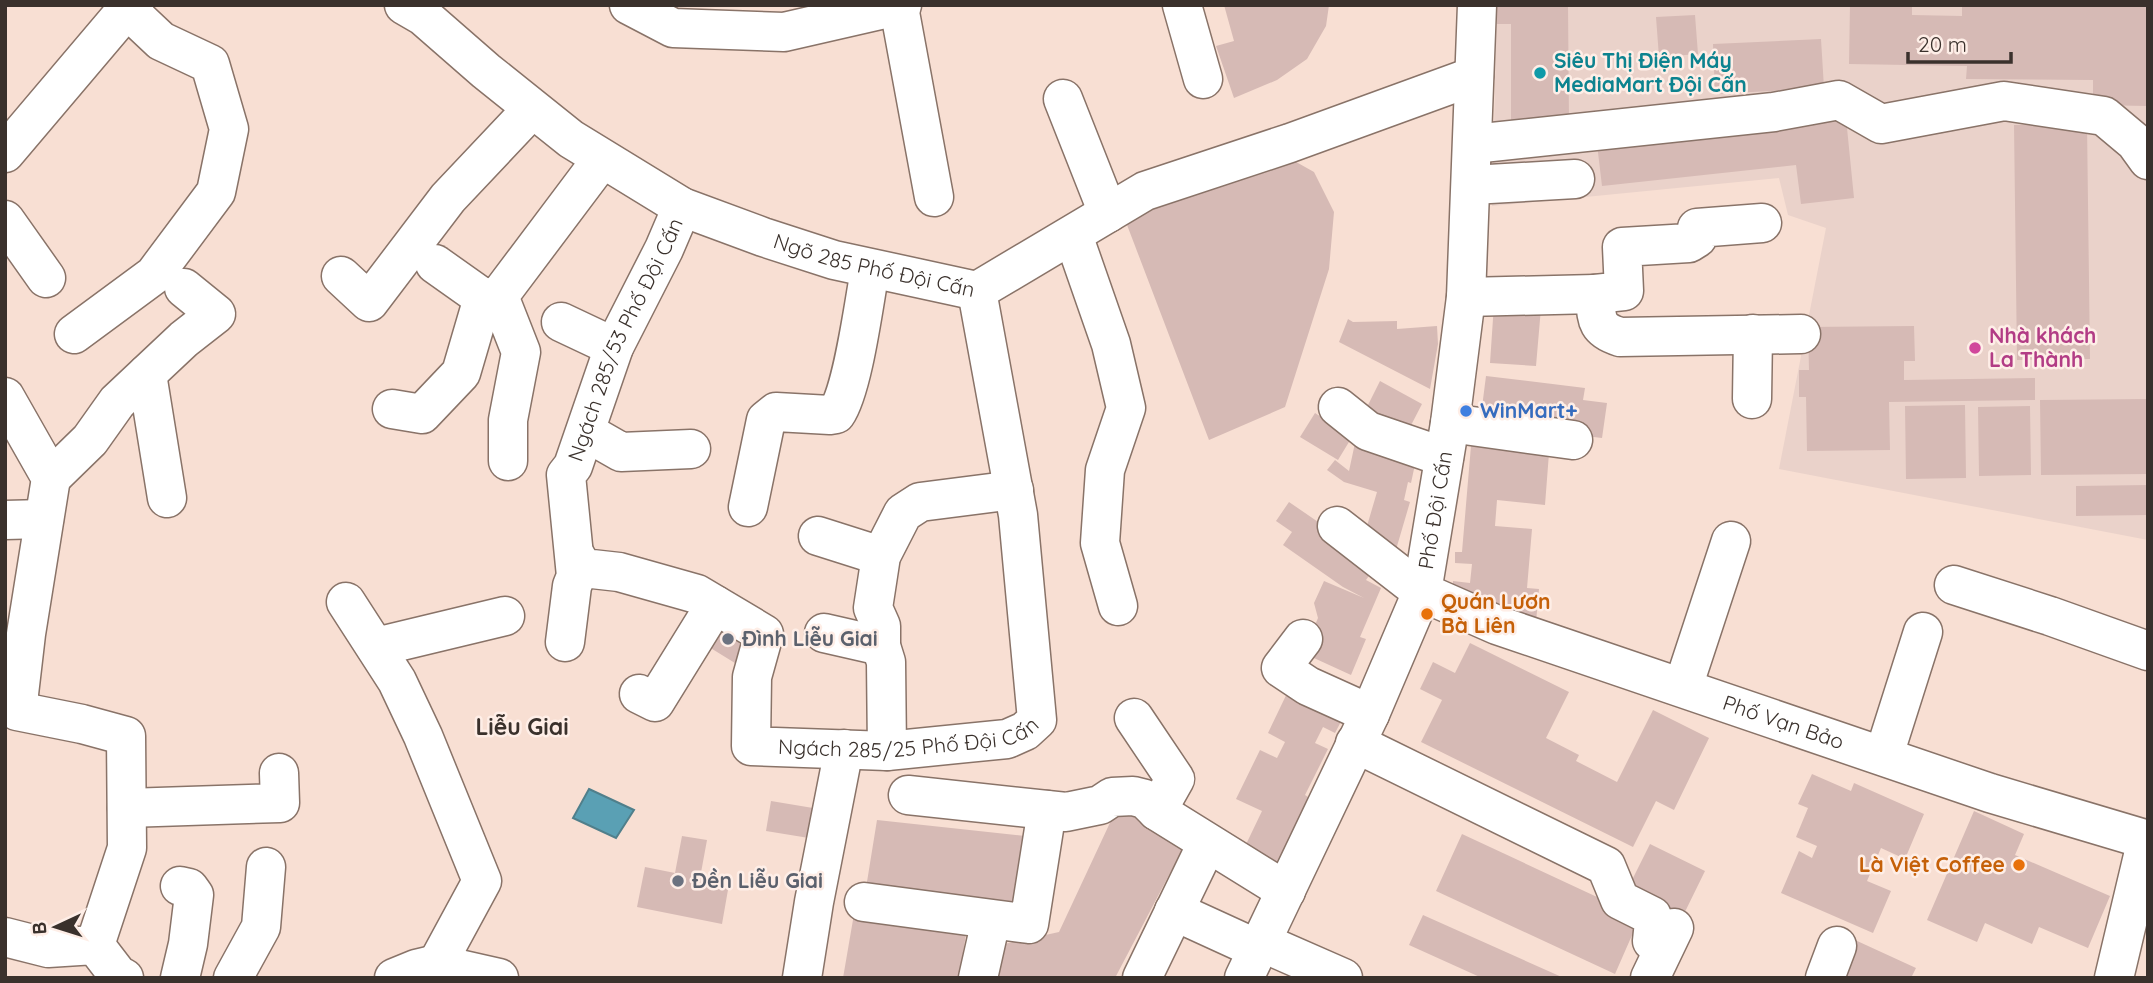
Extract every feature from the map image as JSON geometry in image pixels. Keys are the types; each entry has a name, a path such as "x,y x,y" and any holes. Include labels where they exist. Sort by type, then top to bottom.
{"street":[{"path":"629,5 673,28 784,32 796,17 901,6 934,197"},
{"path":"1182,5 1203,79"},
{"name":"Phố Đội Cấn","path":"1254,956 1363,728 1422,592 1447,440 1466,297 1477,5"},
{"path":"5,153 130,7 161,41 210,64 229,129 216,192 154,275 74,334"},
{"name":"Ngõ 285 Phố Đội Cấn","path":"419,9 532,109 602,159 682,207 763,237 870,270 977,291 1145,191 1290,143 1474,76"},
{"path":"1063,99 1108,213"},
{"path":"1473,144 1774,112 1839,100 1881,124 2004,101 2104,116 2135,142 2148,160"},
{"path":"341,276 369,302 448,198 532,109"},
{"path":"391,409 422,414 461,373 491,297 602,159"},
{"path":"1472,185 1574,179"},
{"name":"Ngách 285/53 Phố Đội Cấn","path":"565,642 572,586 576,576 567,473 573,466 586,432 614,346 664,249 682,207"},
{"path":"5,220 47,278"},
{"path":"1466,297 1624,291 1622,247 1689,243 1698,237 1697,228 1762,223"},
{"path":"1073,234 1111,344 1126,408 1105,470 1100,543 1118,606"},
{"path":"435,264 491,297 521,352 508,420 508,461"},
{"path":"748,507 766,420 770,414 830,415 836,414 840,408 849,379 870,270"},
{"path":"95,945 127,848 126,736 11,710 15,634 44,519 51,478 90,440 117,402 184,338 216,314 184,288"},
{"name":"Ngách 285/25 Phố Đội Cấn","path":"715,605 764,634 752,677 751,746 887,751 1007,739 1025,731 1037,720 1014,490 977,291"},
{"path":"1595,294 1598,323 1606,332 1620,337 1801,334"},
{"path":"561,322 614,346"},
{"path":"1752,400 1753,334"},
{"path":"148,374 167,498"},
{"path":"5,397 51,478"},
{"path":"1338,407 1368,431 1447,440 1573,440"},
{"path":"586,432 621,452 691,449"},
{"path":"567,473 639,473"},
{"path":"887,751 886,662 881,646 881,626 873,608 881,556 903,513 920,502 1014,490"},
{"path":"5,520 44,519"},
{"name":"Phố Vạn Bảo","path":"1337,526 1422,592 1497,625 1990,793 2147,840"},
{"path":"818,536 881,556"},
{"path":"1683,687 1731,541"},
{"path":"575,555 583,568 620,572 697,594 715,605 655,702 639,694"},
{"path":"1954,585 2148,651"},
{"path":"346,602 397,681 423,736 482,881 437,964"},
{"path":"376,648 505,616"},
{"path":"1884,755 1923,632"},
{"path":"824,633 881,646"},
{"path":"1303,639 1281,668 1363,728 1606,866 1620,900 1652,916 1659,949"},
{"path":"1134,718 1175,779 1157,811"},
{"path":"802,978 844,749"},
{"path":"127,808 280,803 279,773"},
{"path":"908,795 1066,812 1100,805 1112,797 1145,799 1157,811 1286,891"},
{"path":"864,902 1028,924 1047,810"},
{"path":"2114,978 2147,840"},
{"path":"1142,978 1201,856"},
{"path":"233,978 261,927 266,867"},
{"path":"180,886 188,888 194,895 188,944 180,978"},
{"path":"1174,911 1254,956 1343,978"},
{"path":"978,978 990,920"},
{"path":"5,937 44,963 95,945"},
{"path":"95,945 120,977"},
{"path":"394,978 437,964 499,978"}],"shaded area":[{"name":"Nhà khách La Thành","path":"1497,5 2148,5 2148,540 1779,469 1826,228 1788,215 1779,178 1492,206"}],"water":[{"path":"589,789 634,810 616,838 573,818"}],"building":[{"path":"1224,5 1329,5 1326,26 1307,59 1277,80 1234,98 1216,46 1234,41"},
{"name":"Siêu Thị Điện Máy MediaMart Đội Cấn","path":"1497,5 1568,5 1569,123 1511,132 1511,24 1497,24"},
{"path":"1850,5 1912,5 1912,15 1962,16 1962,5 2148,5 2148,106 2093,105 2093,80 1966,79 1967,66 1849,64"},
{"path":"1695,15 1698,54 1659,57 1656,17"},
{"path":"1821,39 1824,88 1715,94 1713,44"},
{"path":"1846,118 1854,198 1801,204 1796,165 1602,186 1597,144"},
{"path":"2087,124 2090,359 2017,360 2014,125"},
{"path":"1289,158 1314,172 1334,212 1329,269 1285,407 1209,440 1124,217"},
{"path":"1494,304 1541,308 1536,366 1490,363"},
{"path":"1348,319 1353,322 1397,321 1397,329 1437,326 1438,344 1430,389 1339,342"},
{"path":"1914,326 1915,361 1904,361 1904,380 2035,378 2035,400 1889,402 1890,450 1807,451 1806,397 1799,397 1799,370 1809,370 1808,327"},
{"path":"1486,376 1585,388 1583,400 1607,403 1602,438 1480,423"},
{"path":"1380,381 1422,404 1406,435 1364,413"},
{"path":"2148,399 2148,474 2041,475 2040,400"},
{"path":"1965,405 1966,478 1906,479 1905,406"},
{"path":"2030,406 2031,475 1979,476 1978,407"},
{"path":"1315,413 1352,437 1338,460 1300,437"},
{"path":"1472,434 1550,440 1545,505 1497,500 1495,526 1532,529 1527,588 1539,589 1536,622 1493,618 1494,597 1452,593 1453,581 1470,583 1472,564 1455,563 1455,552 1462,552"},
{"path":"1355,443 1417,455 1404,500 1410,502 1395,553 1362,543 1377,492 1344,482 1327,470 1335,460 1349,471"},
{"path":"2148,485 2148,515 2076,516 2076,486"},
{"path":"1289,502 1378,563 1366,580 1381,588 1360,637 1366,639 1351,675 1303,653 1318,618 1314,603 1324,581 1364,598 1343,587 1283,545 1292,532 1276,521"},
{"name":"Đình Liễu Giai","path":"713,610 761,639 743,668 696,639"},
{"path":"1470,643 1569,692 1546,738 1579,755 1576,761 1617,782 1653,710 1709,738 1674,810 1656,801 1633,847 1421,742 1442,700 1420,689 1433,662 1455,673"},
{"path":"1291,685 1346,712 1335,733 1323,727 1315,743 1328,749 1305,795 1311,799 1274,876 1239,859 1262,811 1236,799 1260,750 1277,758 1285,742 1268,733"},
{"path":"1812,774 1851,791 1854,783 1924,814 1905,859 1881,848 1867,881 1891,891 1873,933 1781,893 1799,851 1812,858 1817,846 1796,837 1808,808 1798,804"},
{"path":"1122,797 1191,833 1115,978 997,978 1004,944 1059,932"},
{"path":"771,801 819,809 815,839 766,831"},
{"path":"1974,811 2024,834 2015,855 2110,896 2088,948 2039,927 2032,944 1985,923 1977,942 1927,920"},
{"path":"877,820 1035,837 1020,914 866,888"},
{"path":"1462,834 1640,917 1615,974 1436,891"},
{"name":"Đền Liễu Giai","path":"682,836 707,840 700,878 729,884 722,924 637,907 645,867 675,873"},
{"path":"1650,844 1705,871 1679,924 1624,896"},
{"path":"854,914 966,934 959,978 843,978"},
{"path":"1423,915 1564,978 1482,978 1409,945"},
{"path":"1855,940 1916,968 1911,978 1837,978"}],"place":[{"name":"Siêu Thị Điện Máy MediaMart Đội Cấn","path":"1540,73"},
{"name":"Nhà khách La Thành","path":"1975,348"},
{"name":"WinMart+","path":"1466,411"},
{"name":"Quán Lươn Bà Liên","path":"1427,614"},
{"name":"Đình Liễu Giai","path":"728,639"},
{"name":"Là Việt Coffee","path":"2019,865"},
{"name":"Đền Liễu Giai","path":"678,881"}],"district":[{"name":"Liễu Giai","path":"522,727"}]}
